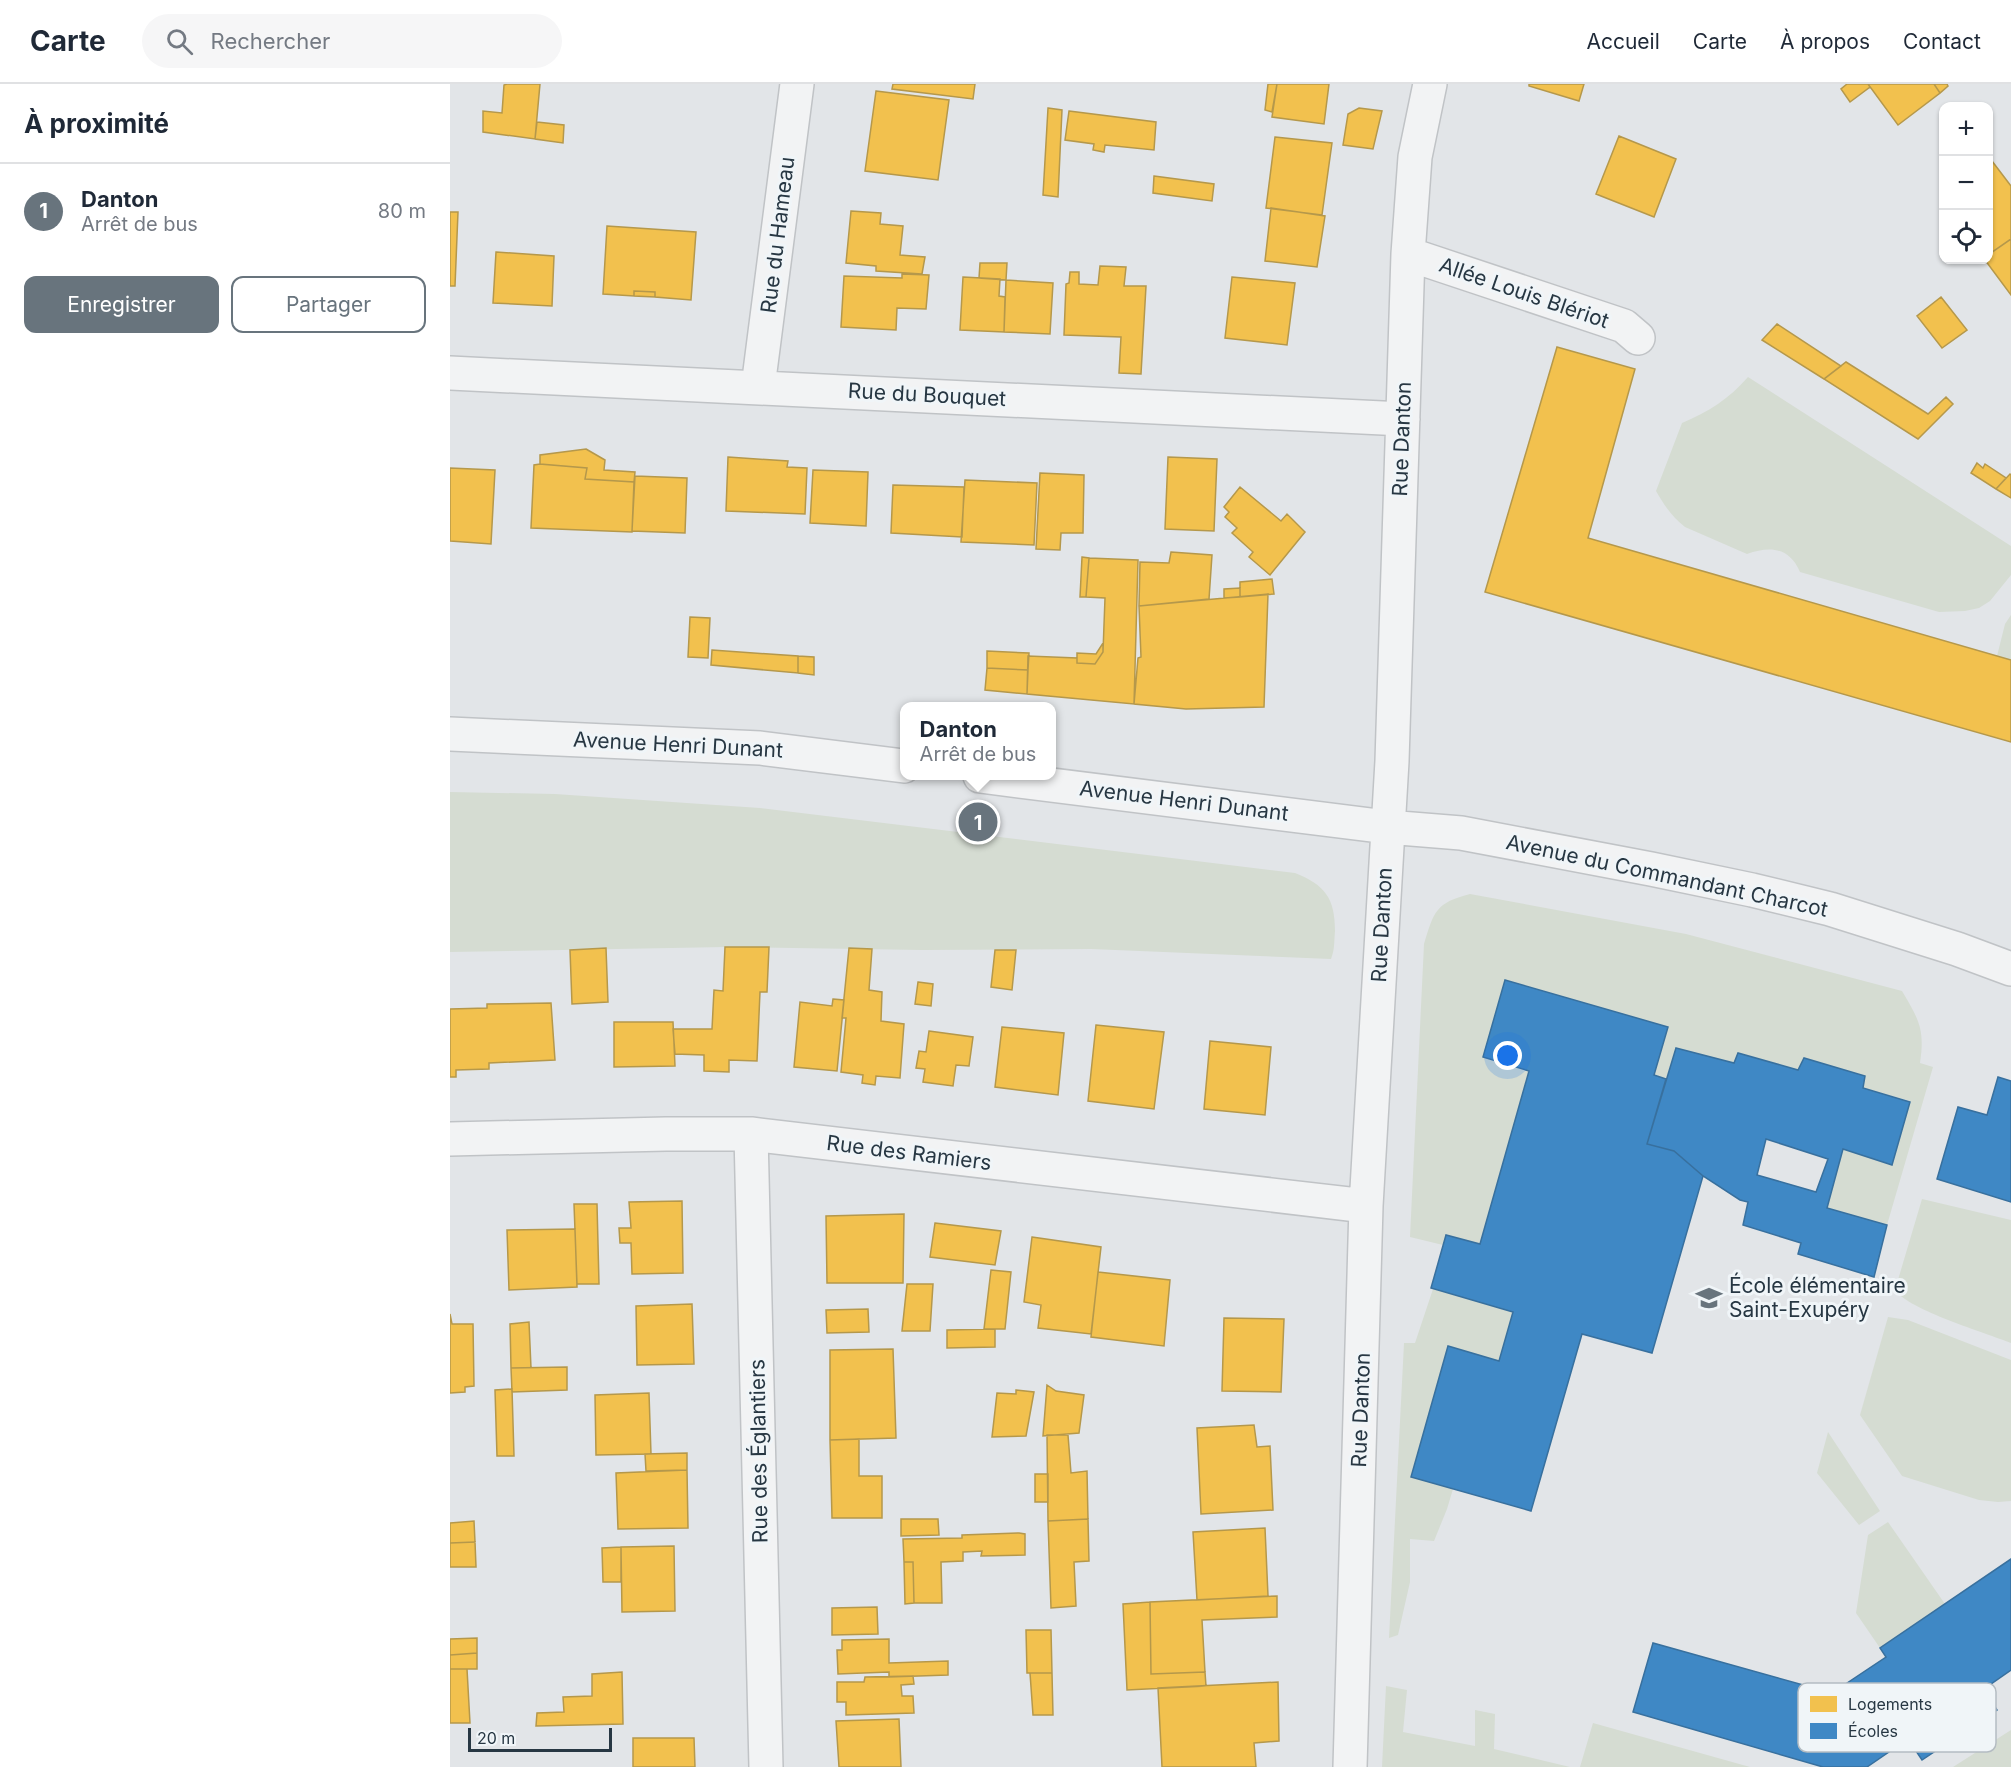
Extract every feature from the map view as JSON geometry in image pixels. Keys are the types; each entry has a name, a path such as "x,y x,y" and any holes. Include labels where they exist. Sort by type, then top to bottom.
{"street":[{"name":"Rue du Hameau","path":"758,387 797,84"},
{"name":"Rue Danton","path":"1350,1767 1366,1206 1392,762 1408,254 1415,157 1430,84"},
{"name":"Allée Louis Blériot","path":"1408,254 1624,326 1638,338"},
{"name":"Rue du Bouquet","path":"450,374 1403,419"},
{"name":"Avenue Henri Dunant","path":"450,734 760,748 900,766"},
{"name":"Avenue Henri Dunant","path":"1012,780 1387,827"},
{"name":"Avenue du Commandant Charcot","path":"1387,827 1461,833 1752,890 1830,909 1909,933 2011,969"},
{"name":"Rue des Ramiers","path":"450,1139 751,1134 1366,1206"},
{"name":"Rue des Églantiers","path":"751,1134 766,1767"}],"shaded area":[{"path":"1748,377 2011,546 2011,575 1990,601 1979,608 1939,612 1800,572 1790,558 1778,551 1763,550 1747,554 1680,523 1656,491 1682,423 1718,404"},
{"path":"2011,615 2011,660 1997,656 2005,624"},
{"path":"450,792 555,794 760,808 1295,873 1314,882 1330,901 1335,920 1333,952 1331,959 1091,949 922,950 725,947 450,952"},
{"path":"1470,894 1686,934 1902,991 1913,1010 1921,1033 1920,1063 1933,1067 1887,1225 1827,1208 1843,1149 1892,1165 1910,1101 1863,1088 1864,1076 1804,1058 1798,1070 1739,1053 1734,1063 1676,1048 1666,1079 1654,1075 1668,1027 1505,980 1529,1071 1480,1244 1446,1235 1443,1245 1410,1237 1424,944 1430,924 1438,910 1449,901"},
{"path":"1922,1199 2011,1220 2011,1343 1931,1313 1903,1298 1895,1290"},
{"path":"1433,1289 1513,1312 1499,1361 1448,1347 1411,1476 1453,1489 1434,1541 1410,1539 1410,1582 1398,1635 1389,1638 1404,1343 1415,1343"},
{"path":"1888,1317 1908,1320 2011,1360 2011,1501 1979,1500 1902,1476 1860,1415"},
{"path":"1828,1432 1880,1511 1859,1525 1817,1473"},
{"path":"1888,1522 1945,1604 1880,1648 1856,1613 1868,1535"},
{"path":"1386,1686 1407,1690 1403,1732 1475,1746 1475,1710 1495,1714 1494,1749 1570,1767 1382,1767"},
{"path":"1593,1723 1750,1767 1580,1767"},
{"path":"2011,1730 2011,1767 1953,1767 1977,1752 1996,1752 1996,1740"}],"building: Logements":[{"path":"540,84 535,139 483,132 483,111 502,113 504,85"},
{"path":"893,84 975,84 973,99 892,89"},
{"path":"1268,84 1277,84 1272,112 1265,110"},
{"path":"1277,84 1329,84 1324,124 1272,117"},
{"path":"1529,84 1584,84 1579,101 1529,86"},
{"path":"1847,84 1868,84 1870,87 1850,102 1841,89"},
{"path":"1868,84 1934,84 1940,93 1898,125"},
{"path":"1934,84 1947,84 1948,86 1940,93"},
{"path":"876,91 949,100 938,180 865,171"},
{"path":"1048,108 1062,110 1058,197 1043,195"},
{"path":"1359,108 1382,111 1373,149 1343,145 1348,114"},
{"path":"1069,111 1156,122 1154,150 1105,145 1104,152 1093,150 1094,144 1065,140"},
{"path":"537,122 564,125 563,143 535,139"},
{"path":"1619,136 1676,159 1654,217 1596,194"},
{"path":"1275,137 1332,143 1322,215 1266,208"},
{"path":"1993,162 2011,186 2011,239 1993,252"},
{"path":"1154,176 1214,184 1212,201 1153,193"},
{"path":"1271,208 1325,216 1317,267 1265,261"},
{"path":"851,211 881,213 880,224 903,226 900,255 925,257 922,274 876,271 876,266 846,263"},
{"path":"450,212 458,212 455,286 450,286"},
{"path":"607,226 696,232 691,300 655,297 655,292 634,291 634,296 603,294"},
{"path":"2011,239 2011,295 1988,264 1993,264 1993,252"},
{"path":"496,252 554,256 552,306 493,303"},
{"path":"980,263 1007,263 1006,280 979,278"},
{"path":"1100,266 1126,267 1124,286 1146,286 1141,374 1119,373 1121,337 1064,335 1066,284 1069,283 1070,272 1079,272 1079,284 1098,285"},
{"path":"902,274 929,275 926,309 897,308 896,330 841,327 844,276 902,278"},
{"path":"963,277 1000,279 999,296 1005,297 1004,332 960,330"},
{"path":"1232,277 1295,283 1287,345 1225,338"},
{"path":"1006,280 1053,283 1050,334 1004,332"},
{"path":"634,291 655,292 655,297 634,296"},
{"path":"1941,297 1967,330 1942,348 1917,316"},
{"path":"1777,324 1841,366 1824,379 1762,340"},
{"path":"1557,347 1635,369 1588,538 2011,660 2011,742 1485,592"},
{"path":"1846,362 1928,414 1946,397 1953,404 1918,439 1824,379"},
{"path":"586,449 605,460 604,470 635,472 634,482 585,479 587,468 540,464 540,455"},
{"path":"728,457 788,461 787,467 807,468 805,514 726,511"},
{"path":"1168,457 1217,459 1214,531 1165,529"},
{"path":"1977,463 1983,468 1985,464 2006,478 1996,489 1971,473"},
{"path":"534,465 587,468 585,479 634,482 632,532 531,528"},
{"path":"450,468 495,470 491,544 450,541"},
{"path":"813,470 868,472 866,526 810,523"},
{"path":"1040,473 1084,475 1083,533 1061,533 1060,550 1036,549"},
{"path":"2011,475 2011,498 1996,489"},
{"path":"635,476 687,478 685,533 632,531"},
{"path":"965,480 1037,483 1034,545 961,542"},
{"path":"893,485 964,487 962,537 891,533"},
{"path":"1240,487 1281,521 1287,514 1305,532 1270,575 1249,557 1253,552 1232,533 1237,528 1225,517 1229,512 1224,507"},
{"path":"1171,552 1212,555 1209,599 1139,606 1140,562 1169,563"},
{"path":"1082,557 1089,558 1086,597 1080,597"},
{"path":"1089,558 1138,560 1134,704 1027,694 1028,656 1077,658 1077,663 1095,664 1103,652 1105,598 1086,597"},
{"path":"1272,579 1274,594 1240,597 1240,582"},
{"path":"1240,588 1240,597 1224,598 1224,589"},
{"path":"1268,594 1264,707 1186,709 1134,704 1138,658 1141,657 1139,606"},
{"path":"690,617 710,618 708,658 688,657"},
{"path":"1103,643 1103,652 1095,664 1077,663 1077,653 1096,654"},
{"path":"712,650 798,656 798,673 711,665"},
{"path":"987,651 1029,653 1028,670 987,668"},
{"path":"798,656 814,657 814,675 798,673"},
{"path":"987,668 1028,670 1027,694 985,690"},
{"path":"725,947 769,947 767,992 760,992 757,1061 729,1060 729,1072 704,1071 704,1055 675,1054 673,1029 712,1029 714,990 723,991"},
{"path":"606,948 608,1002 572,1004 570,950"},
{"path":"849,948 872,949 869,990 882,992 881,1021 904,1024 900,1078 876,1076 875,1085 862,1083 863,1075 841,1072 846,1018 842,1018"},
{"path":"995,950 1016,950 1012,990 991,987"},
{"path":"918,982 933,984 931,1006 915,1004"},
{"path":"833,999 844,1000 837,1071 794,1067 800,1002 832,1006"},
{"path":"551,1003 555,1060 489,1063 489,1069 456,1070 456,1077 450,1077 450,1009 487,1008 487,1004"},
{"path":"614,1022 673,1022 675,1066 614,1067"},
{"path":"1096,1025 1164,1032 1154,1109 1088,1101"},
{"path":"1002,1027 1064,1033 1058,1095 995,1087"},
{"path":"929,1031 973,1037 969,1066 956,1065 953,1086 923,1082 925,1069 916,1068 919,1051 926,1052"},
{"path":"1210,1041 1271,1047 1265,1115 1204,1109"},
{"path":"682,1201 683,1273 632,1274 631,1243 620,1243 619,1228 631,1228 629,1202"},
{"path":"574,1204 597,1204 599,1284 577,1284"},
{"path":"904,1214 903,1283 827,1283 826,1216"},
{"path":"935,1223 1001,1231 995,1265 930,1257"},
{"path":"575,1229 577,1287 509,1290 507,1230"},
{"path":"1032,1237 1101,1247 1091,1334 1038,1328 1041,1305 1024,1302"},
{"path":"991,1270 1011,1272 1005,1329 984,1329"},
{"path":"1098,1272 1170,1280 1164,1346 1091,1337"},
{"path":"907,1284 933,1284 930,1331 902,1331"},
{"path":"692,1304 694,1364 637,1365 636,1306"},
{"path":"868,1309 869,1332 827,1333 826,1310"},
{"path":"450,1314 452,1324 473,1324 474,1386 465,1387 465,1392 450,1393"},
{"path":"1224,1318 1284,1319 1281,1392 1222,1391"},
{"path":"529,1322 531,1368 511,1368 510,1324"},
{"path":"995,1329 995,1347 947,1348 947,1330"},
{"path":"893,1349 896,1438 830,1440 830,1350"},
{"path":"567,1367 567,1390 512,1392 511,1368"},
{"path":"1047,1385 1056,1391 1084,1395 1079,1433 1043,1436"},
{"path":"512,1389 514,1456 497,1456 495,1390"},
{"path":"1016,1390 1034,1392 1026,1436 992,1437 997,1393 1016,1394"},
{"path":"649,1393 651,1454 596,1455 595,1395"},
{"path":"1254,1425 1257,1447 1270,1446 1273,1510 1201,1514 1197,1428"},
{"path":"1047,1435 1068,1435 1071,1473 1087,1471 1088,1519 1048,1521"},
{"path":"859,1439 859,1476 882,1476 882,1518 832,1518 830,1440"},
{"path":"687,1453 687,1470 646,1471 645,1454"},
{"path":"687,1470 688,1528 618,1529 616,1473"},
{"path":"1035,1474 1048,1474 1048,1502 1035,1502"},
{"path":"901,1519 938,1519 939,1535 901,1536"},
{"path":"1088,1519 1089,1561 1074,1562 1076,1606 1051,1608 1048,1521"},
{"path":"474,1521 475,1542 450,1543 450,1523"},
{"path":"1265,1528 1268,1596 1197,1600 1193,1532"},
{"path":"1025,1534 1025,1555 981,1556 982,1551 963,1552 963,1561 941,1562 942,1603 914,1603 913,1562 904,1562 903,1539 962,1538 962,1535"},
{"path":"475,1542 476,1567 450,1567 450,1543"},
{"path":"674,1546 675,1611 622,1612 621,1547"},
{"path":"621,1547 621,1582 603,1582 602,1548"},
{"path":"904,1562 913,1562 914,1603 905,1604"},
{"path":"1277,1596 1277,1617 1202,1620 1205,1672 1151,1674 1150,1602"},
{"path":"1150,1602 1151,1674 1205,1672 1206,1686 1127,1690 1123,1604"},
{"path":"877,1607 878,1634 832,1635 832,1608"},
{"path":"1026,1630 1051,1630 1052,1673 1027,1673"},
{"path":"477,1638 477,1653 450,1655 450,1639"},
{"path":"889,1639 889,1663 948,1661 948,1675 889,1677 889,1672 838,1674 837,1650 842,1650 842,1640"},
{"path":"477,1653 477,1669 450,1669 450,1655"},
{"path":"450,1669 467,1669 470,1723 450,1723"},
{"path":"622,1672 623,1724 536,1726 537,1713 564,1712 563,1697 592,1696 592,1674"},
{"path":"1030,1673 1052,1673 1053,1715 1033,1715"},
{"path":"913,1676 914,1684 901,1685 902,1696 913,1696 914,1713 846,1715 846,1702 837,1702 837,1682 864,1682 865,1677"},
{"path":"1278,1682 1279,1741 1254,1743 1256,1767 1162,1767 1158,1688"},
{"path":"899,1719 901,1767 839,1767 836,1721"},
{"path":"633,1738 694,1738 695,1767 633,1767"}],"building: Écoles":[{"path":"1505,980 1668,1027 1654,1075 1666,1079 1647,1144 1674,1151 1703,1176 1652,1353 1582,1334 1531,1511 1411,1477 1448,1346 1499,1361 1513,1312 1431,1288 1446,1235 1480,1244 1529,1071 1483,1057"},
{"path":"1676,1048 1734,1063 1738,1053 1798,1070 1804,1058 1865,1076 1863,1088 1910,1102 1892,1165 1843,1149 1827,1208 1887,1225 1874,1277 1798,1254 1801,1243 1743,1225 1748,1202 1740,1200 1703,1176 1674,1151 1647,1144","holes":["1766,1139 1828,1159 1816,1192 1757,1175"]},
{"path":"1998,1077 2011,1081 2011,1202 1937,1179 1958,1107 1987,1115"},
{"path":"2011,1559 2011,1670 1993,1683 1847,1683 1886,1657 1880,1648"},
{"path":"1653,1643 1798,1684 1798,1752 1889,1752 1867,1767 1823,1767 1633,1712"},
{"path":"1917,1752 1934,1752 1922,1760"}],"place":[{"name":"Danton","path":"978,822"},
{"name":"École élémentaire Saint-Exupéry","path":"1709,1298"}]}
